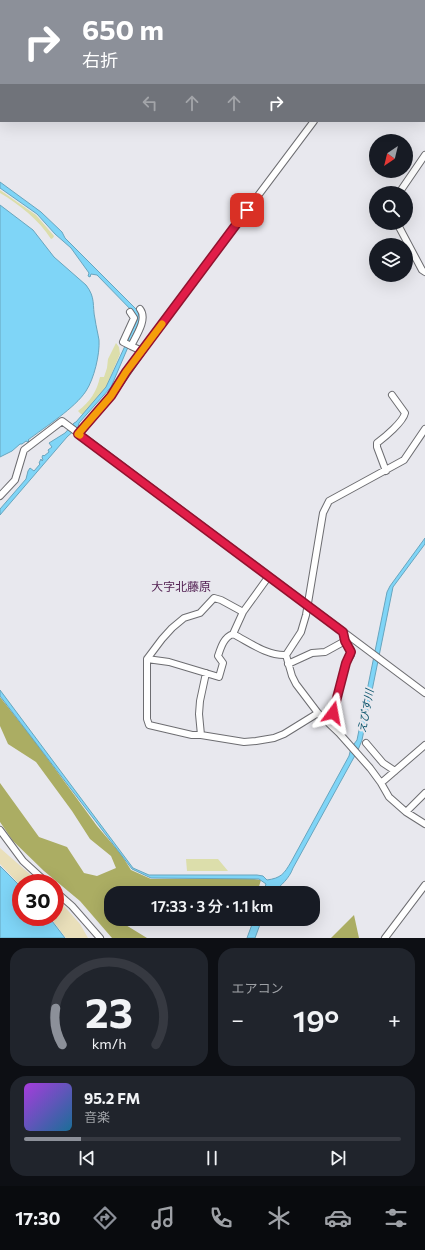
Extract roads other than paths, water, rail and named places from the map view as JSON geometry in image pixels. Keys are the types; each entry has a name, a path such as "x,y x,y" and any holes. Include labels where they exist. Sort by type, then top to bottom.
{"street":[{"path":"78,434 111,396 142,351 313,122"},
{"path":"404,186 425,155"},
{"path":"401,230 422,270 425,272"},
{"path":"129,345 143,320 143,314 140,309"},
{"path":"130,312 134,318 123,342 142,351"},
{"path":"386,471 377,447 377,443 401,420 405,412 392,395"},
{"path":"0,496 15,480 22,454 30,445 62,421 425,693"},
{"path":"425,429 404,460 329,501 327,504 323,513 308,605 300,632 286,655 296,684 318,713 357,752 390,797 406,812 425,824"},
{"path":"147,659 169,662 220,677 222,663 218,656 224,642 230,635 233,634 243,612 270,576"},
{"path":"243,612 221,600 214,598 200,613 184,618 162,639 147,659 147,719 149,725 192,735 201,734 244,742 274,738 293,729 318,713"},
{"path":"328,722 333,713 346,663 351,655 351,650 345,641 343,632"},
{"path":"233,634 264,650 280,656 286,655"},
{"path":"288,664 312,653 325,652 345,641"},
{"path":"201,734 198,714 206,673"},
{"path":"366,743 383,763 396,771"},
{"path":"381,783 425,745"},
{"path":"406,812 425,793"},
{"path":"0,830 23,861 37,874"},
{"path":"385,938 425,885"},
{"path":"64,899 100,938"}],"water":[{"path":"0,182 41,212 62,232 65,238 138,311 140,319 111,387 79,423 78,427 67,437 0,515 0,509 26,479 30,468 34,471 40,464 41,459 42,461 43,460 43,455 44,456 49,452 48,450 52,447 49,443 65,433 106,387 137,320 137,316 97,275 91,274 90,277 88,276 89,273 71,248 55,234 37,214 0,188"},
{"path":"0,205 33,230 54,257 86,285 92,298 99,346 94,373 89,386 75,404 28,440 28,442 26,441 20,444 12,451 0,457"},
{"name":"えびす川","path":"425,538 425,544 393,587 362,740 358,750 289,875 280,886 265,886 266,884 259,879 151,878 132,869 0,696 0,690 133,868 149,875 257,875 263,876 267,880 276,878 284,872 291,862 349,756 351,748 357,740 387,592"},
{"path":"0,866 12,878 12,926 56,926 65,938 0,938"},
{"path":"251,926 259,926 255,938 247,938"}],"district":[{"name":"大字北藤原","path":"181,586"}]}
